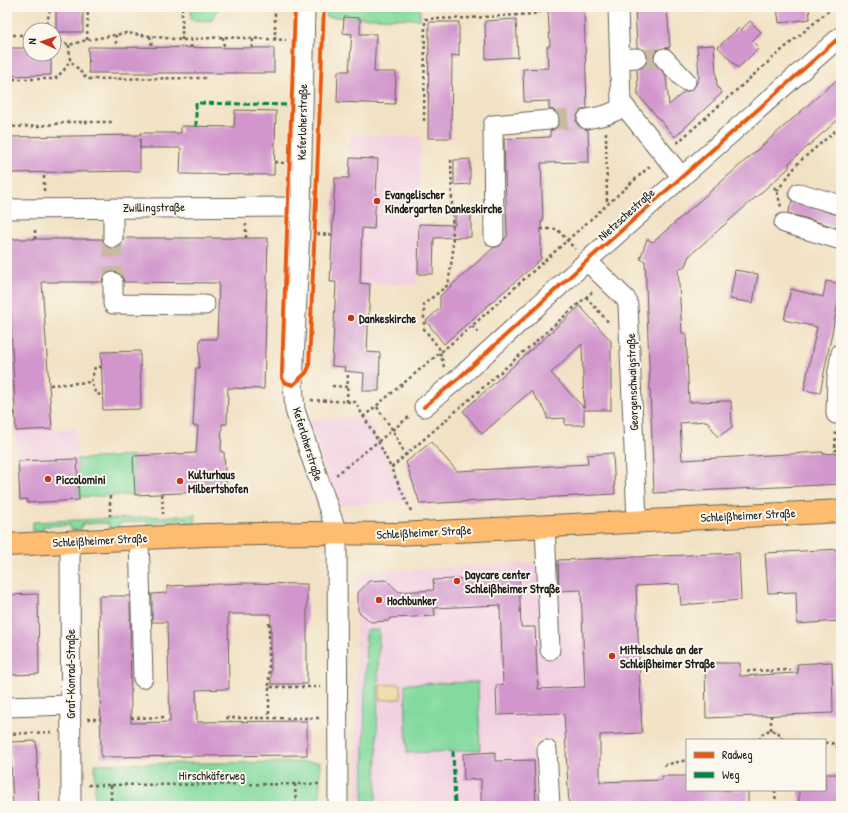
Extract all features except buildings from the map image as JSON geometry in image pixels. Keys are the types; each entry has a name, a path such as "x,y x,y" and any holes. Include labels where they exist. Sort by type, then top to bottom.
{"main road":[{"name":"Schleißheimer Straße","path":"7,540 70,541 337,533 398,534 545,525 841,511"}],"street":[{"name":"Keferloherstraße","path":"304,7 301,207 293,385 295,410 337,533 338,806"},
{"path":"618,7 628,58 621,102 682,177"},
{"name":"Nietzschestraße","path":"424,407 460,377 586,261 841,36"},
{"path":"664,58 686,81"},
{"path":"587,119 606,115 625,107"},
{"path":"494,237 493,125 549,120"},
{"path":"799,193 841,205"},
{"name":"Zwillingstraße","path":"7,208 301,207"},
{"path":"113,208 113,238"},
{"path":"784,223 841,240"},
{"name":"Georgenschwaigstraße","path":"586,261 626,299 628,305 637,521"},
{"path":"113,282 114,304 206,305"},
{"path":"839,414 837,378 841,352"},
{"path":"545,525 550,650"},
{"path":"139,538 143,678"},
{"name":"Graf-Konrad-Straße","path":"70,541 71,806"},
{"path":"7,707 70,705"},
{"path":"547,750 550,806"}],"path":[{"path":"87,40 88,7"},
{"path":"182,7 182,40"},
{"path":"275,7 275,40"},
{"path":"424,121 425,18 470,18 533,14 558,7 618,7"},
{"path":"364,417 440,353 775,56 833,7"},
{"path":"47,22 50,9 56,10"},
{"path":"62,42 70,45 87,40 126,33 182,40 223,37 303,40"},
{"path":"7,35 22,35"},
{"path":"116,35 116,47"},
{"path":"150,36 152,47"},
{"path":"223,37 224,47"},
{"path":"191,39 191,47"},
{"path":"252,48 253,39"},
{"path":"7,79 56,79 70,60 70,45"},
{"path":"70,60 87,79 207,78"},
{"path":"606,115 607,204"},
{"path":"7,126 39,126 69,122 114,122"},
{"path":"777,191 799,162 841,126"},
{"path":"444,367 439,348 424,329 424,304 448,285 453,252 451,158"},
{"path":"274,162 288,163"},
{"path":"44,173 44,194"},
{"path":"541,229 557,229 586,261"},
{"path":"315,234 332,235"},
{"path":"391,468 596,289"},
{"path":"7,365 13,365"},
{"path":"101,367 95,367 91,382 96,394 102,395"},
{"path":"347,402 348,372"},
{"path":"50,385 91,382"},
{"path":"332,386 348,386"},
{"path":"7,387 14,387"},
{"path":"309,392 310,400 355,402 378,442 411,511"},
{"path":"377,407 392,429 406,456"},
{"path":"321,486 355,462 392,429 424,407"},
{"path":"7,414 15,414"},
{"path":"839,414 835,450 841,450"},
{"path":"162,494 163,514"},
{"path":"110,496 110,516"},
{"path":"269,623 269,718"},
{"path":"771,670 771,675"},
{"path":"747,671 791,670"},
{"path":"269,687 323,687"},
{"path":"771,715 772,730"},
{"path":"131,718 166,717"},
{"path":"226,718 323,718"},
{"path":"85,719 101,719"},
{"path":"760,739 764,732 772,730 778,732 782,739"},
{"path":"7,734 54,732"},
{"path":"826,743 832,743 841,750"},
{"path":"664,765 686,760"},
{"path":"295,784 296,806"},
{"path":"111,785 111,806"},
{"path":"775,791 776,806"}],"shaded area":[{"name":"Evangelischer Kindergarten Dankeskirche","path":"351,134 421,137 417,285 330,282 335,178 349,178"},
{"path":"367,417 408,501 338,505 309,419"},
{"name":"Piccolomini","path":"76,428 79,500 27,503 27,499 20,500 16,431"},
{"path":"661,555 662,584 636,586 642,733 618,734 598,718 599,736 533,740 536,806 357,806 356,583 359,576 364,572"}],"green space":[{"path":"191,7 219,7 211,21 191,20"},
{"path":"326,7 420,7 420,19 326,17"},
{"path":"133,456 135,495 79,497 77,459"},
{"path":"196,515 195,526 187,527 187,520 156,521 156,526 148,527 148,521 119,523 119,529 109,529 108,523 82,524 81,530 70,530 70,525 43,526 43,531 33,531 33,522"},
{"path":"366,630 379,630 376,802 363,801"},
{"path":"478,682 480,750 407,753 405,684"},
{"path":"320,762 320,806 95,806 95,764"}],"sand":[{"path":"401,684 401,699 380,700 380,685"}],"tunnel":[{"path":"637,58 664,58"},
{"path":"549,120 587,119"},
{"path":"113,238 113,282"}],"marked path":[{"path":"196,127 196,103 291,105"},
{"path":"453,751 455,806"}],"cycle path":[{"path":"295,7 282,370 282,378 284,382 293,385 306,373 309,367 324,7"},
{"path":"424,407 460,377 587,261 841,36"}],"place":[{"name":"Evangelischer Kindergarten Dankeskirche","path":"377,201"},
{"name":"Dankeskirche","path":"351,318"},
{"name":"Piccolomini","path":"48,479"},
{"name":"Kulturhaus Milbertshofen","path":"180,481"},
{"name":"Daycare center Schleißheimer Straße","path":"457,581"},
{"name":"Hochbunker","path":"379,600"},
{"name":"Mittelschule an der Schleißheimer Straße","path":"612,656"}]}
